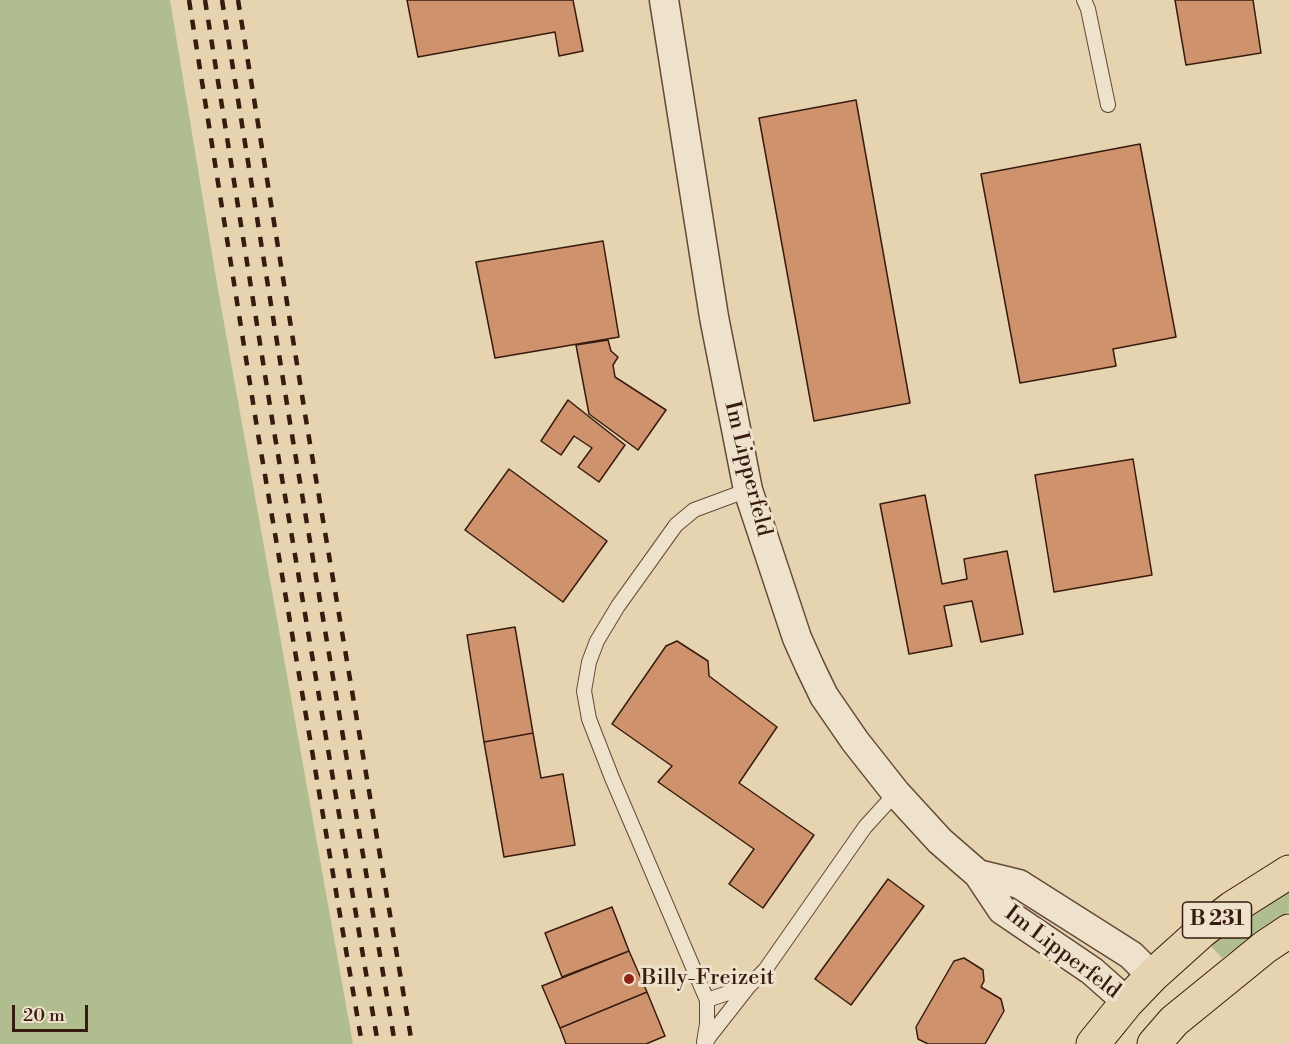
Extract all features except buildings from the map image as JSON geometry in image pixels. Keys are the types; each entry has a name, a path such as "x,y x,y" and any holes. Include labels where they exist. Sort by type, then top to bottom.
{"main road":[{"name":"B 231","path":"1093,1044 1126,1002 1202,931 1232,908 1289,872"},
{"name":"B 231","path":"1164,1032 1265,947 1289,931"},
{"path":"1152,976 1164,1032"},
{"path":"1126,1002 1164,1032"}],"street":[{"name":"Im Lipperfeld","path":"664,0 714,317 748,490 796,638 824,696 855,741 896,793 940,841 978,874 1002,910 1092,971 1126,1002"},
{"name":"Im Lipperfeld","path":"978,874 1019,884 1131,955 1152,976"}],"lane":[{"path":"1084,0 1088,9 1108,105"},
{"path":"704,1044 707,1000 612,778 589,719 584,691 597,641 618,606 676,525 693,510 748,490"},
{"path":"704,1044 749,986 765,970 865,827 896,793"},
{"path":"707,1000 749,986"}],"green space":[{"path":"0,0 170,0 217,284 353,1044 0,1044"},
{"path":"1289,889 1289,911 1222,958 1209,944 1229,928"}],"railway":[{"path":"189,0 258,434 362,1044"},
{"path":"205,0 274,431 378,1044"},
{"path":"222,0 291,429 395,1044"},
{"path":"238,0 307,426 412,1044"}],"place":[{"name":"Billy-Freizeit","path":"629,979"}]}
